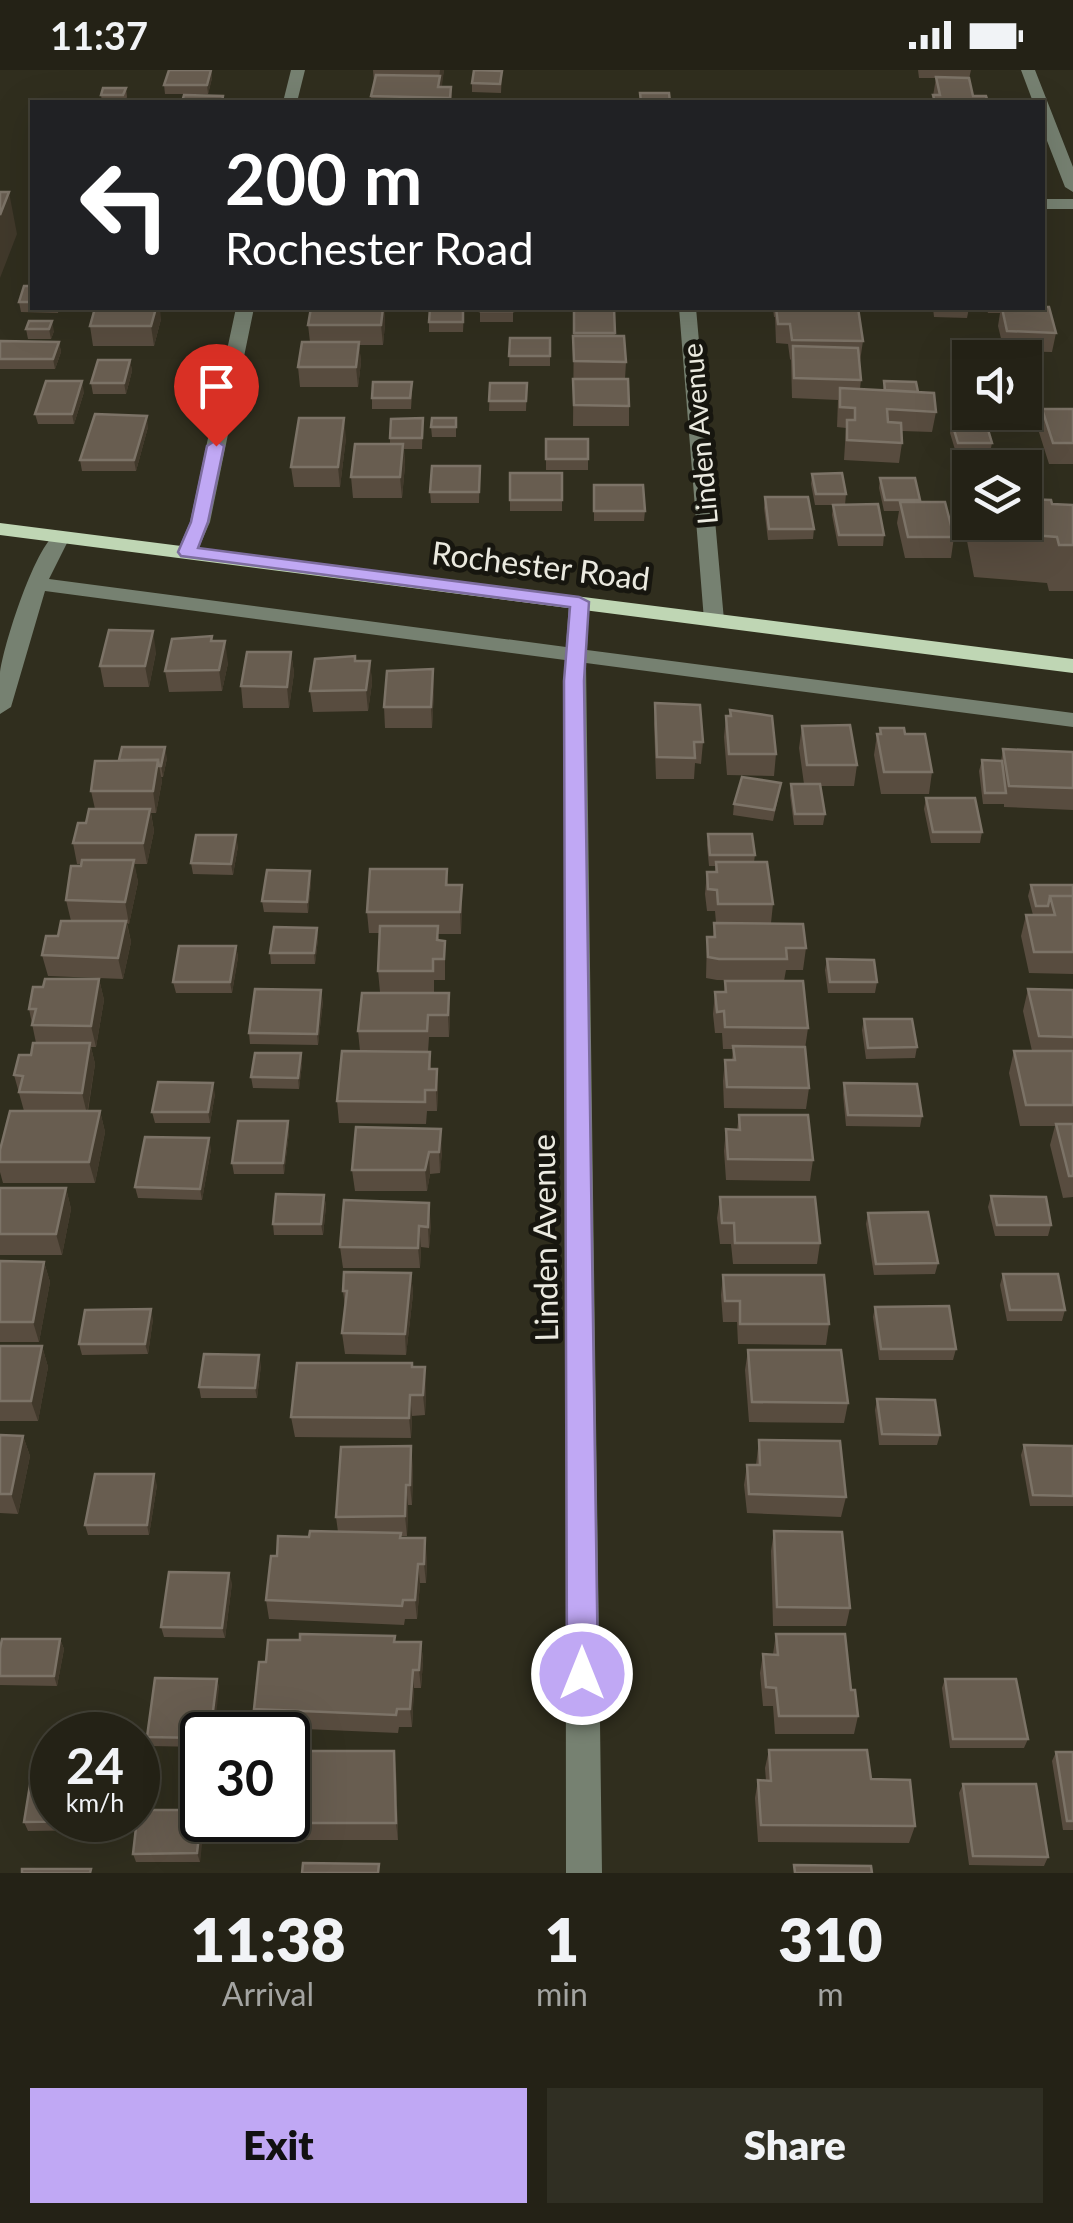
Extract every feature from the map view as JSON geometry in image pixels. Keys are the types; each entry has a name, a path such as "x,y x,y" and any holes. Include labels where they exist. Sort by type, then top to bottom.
{"main road":[{"name":"Rochester Road","path":"0,529 1073,666"}],"street":[{"path":"290,100 298,70"},
{"path":"1028,70 1040,100"},
{"path":"1045,113 1073,187"},
{"path":"1045,204 1073,204"},
{"path":"188,552 200,522 245,310"},
{"name":"Linden Avenue","path":"687,310 714,620"},
{"path":"0,707 37,584 60,537"},
{"path":"37,584 1073,720"},
{"name":"Linden Avenue","path":"579,602 574,652 584,1873"}],"building":[{"path":"169,70 211,70 207,85 164,85"},
{"path":"474,70 502,71 500,84 472,83"},
{"path":"376,75 440,76 438,87 451,87 450,98 371,96"},
{"path":"936,77 969,78 973,96 986,96 987,100 934,100 933,95 940,95"},
{"path":"103,88 126,88 123,95 101,95"},
{"path":"640,93 669,93 670,100 641,100"},
{"path":"184,95 223,96 222,100 183,100"},
{"path":"0,192 9,192 0,215"},
{"path":"24,286 30,286 30,302 19,302"},
{"path":"1049,307 1056,333 1007,331 1002,310"},
{"path":"94,310 155,310 151,326 90,326"},
{"path":"311,310 383,310 381,325 308,325"},
{"path":"430,310 463,310 463,322 429,322"},
{"path":"574,310 614,310 615,333 574,333"},
{"path":"776,310 858,310 863,341 792,340 790,324 778,324"},
{"path":"29,321 52,321 49,329 26,329"},
{"path":"573,336 624,336 626,362 574,361"},
{"path":"510,338 550,338 550,356 509,356"},
{"path":"0,341 59,342 53,359 0,359"},
{"path":"302,342 359,342 356,367 298,367"},
{"path":"793,346 858,348 861,380 794,378"},
{"path":"98,360 130,360 124,383 91,383"},
{"path":"573,379 628,379 629,406 574,405"},
{"path":"46,381 82,381 72,414 35,414"},
{"path":"884,381 916,382 918,392 885,390"},
{"path":"373,382 412,382 410,398 372,398"},
{"path":"490,383 527,383 526,401 489,401"},
{"path":"840,388 934,393 936,412 887,409 888,422 901,423 902,443 847,440 847,420 855,420 855,408 840,407"},
{"path":"1042,409 1073,409 1073,443 1053,443"},
{"path":"95,414 147,416 134,460 80,460"},
{"path":"299,418 344,418 338,467 291,467"},
{"path":"423,418 422,438 390,438 391,419"},
{"path":"432,418 456,418 456,427 431,427"},
{"path":"954,430 988,430 992,443 958,443"},
{"path":"546,439 588,439 588,459 546,459"},
{"path":"355,444 403,444 400,477 351,477"},
{"path":"432,466 480,466 479,492 430,492"},
{"path":"510,473 562,473 562,500 510,500"},
{"path":"842,473 846,494 816,494 812,474"},
{"path":"880,478 915,478 920,500 885,500"},
{"path":"594,485 643,485 645,511 594,511"},
{"path":"765,497 808,497 814,529 769,529"},
{"path":"1042,500 1073,505 1073,545 1059,545 1057,537 1042,536"},
{"path":"900,502 945,502 952,537 908,537"},
{"path":"878,504 884,535 839,535 833,505"},
{"path":"109,630 153,631 145,666 100,666"},
{"path":"212,636 211,641 225,641 219,670 165,671 172,639"},
{"path":"247,652 291,652 287,687 241,686"},
{"path":"355,656 355,661 370,661 366,690 310,691 315,659"},
{"path":"433,669 431,707 384,707 387,671"},
{"path":"655,703 700,705 703,742 694,742 695,758 657,757"},
{"path":"730,710 772,716 776,754 729,754 726,716 731,716"},
{"path":"850,725 857,765 807,765 802,726"},
{"path":"880,728 904,728 905,734 925,734 932,772 884,772 877,734 881,734"},
{"path":"122,747 165,747 161,766 158,760 119,760"},
{"path":"1003,749 1073,752 1073,788 1009,786"},
{"path":"158,760 153,791 91,791 95,761"},
{"path":"982,760 1002,761 1006,793 985,793"},
{"path":"742,777 781,783 774,810 734,804"},
{"path":"791,784 820,784 825,814 795,814"},
{"path":"926,798 975,798 982,832 933,832"},
{"path":"89,809 150,809 143,843 73,843 78,823 86,823"},
{"path":"708,834 752,834 755,855 710,855"},
{"path":"196,835 236,835 231,864 191,863"},
{"path":"82,860 134,860 125,902 66,900 71,866 81,866"},
{"path":"716,862 767,862 773,904 718,904 717,890 708,889 707,872 717,872"},
{"path":"370,869 447,869 446,885 462,885 460,912 367,912"},
{"path":"267,870 310,871 307,902 262,901"},
{"path":"1031,885 1073,885 1073,896 1050,896 1048,906 1036,906"},
{"path":"1050,896 1073,896 1073,952 1034,952 1026,915 1055,915"},
{"path":"61,921 126,921 118,958 42,955 46,936 58,936"},
{"path":"714,923 803,924 806,948 786,948 787,959 708,957 707,937 715,937"},
{"path":"380,926 438,926 437,940 445,941 444,959 433,959 433,971 378,971"},
{"path":"274,927 317,928 314,953 270,953"},
{"path":"179,946 236,946 230,982 173,982"},
{"path":"827,959 874,960 877,982 830,982"},
{"path":"45,979 99,979 91,1026 32,1025 36,1009 29,1009 33,987 43,987"},
{"path":"725,981 803,981 808,1028 725,1027 724,1011 717,1012 715,992 726,992"},
{"path":"255,989 321,990 317,1034 249,1033"},
{"path":"1028,989 1073,990 1073,1037 1039,1036"},
{"path":"362,993 449,993 448,1015 428,1015 427,1031 358,1031"},
{"path":"864,1019 912,1019 917,1047 868,1048"},
{"path":"33,1043 90,1043 82,1093 19,1092 23,1076 14,1075 19,1055 31,1055"},
{"path":"733,1046 805,1047 809,1088 727,1087 725,1060 735,1060"},
{"path":"342,1051 430,1052 429,1069 437,1069 436,1090 425,1090 425,1102 337,1101"},
{"path":"1014,1051 1073,1051 1073,1105 1026,1105"},
{"path":"255,1053 301,1053 298,1078 251,1077"},
{"path":"158,1082 213,1083 208,1112 152,1112"},
{"path":"844,1083 917,1084 922,1116 848,1115"},
{"path":"10,1111 100,1111 89,1162 0,1162"},
{"path":"739,1115 808,1115 813,1160 728,1159 726,1129 740,1130"},
{"path":"238,1121 288,1121 283,1163 232,1163"},
{"path":"1056,1124 1073,1124 1073,1176 1069,1176"},
{"path":"356,1127 441,1129 439,1152 429,1152 425,1170 352,1170"},
{"path":"145,1137 209,1138 200,1189 135,1187"},
{"path":"0,1188 66,1188 56,1234 0,1234"},
{"path":"276,1194 324,1195 321,1224 273,1224"},
{"path":"991,1196 1046,1197 1051,1225 997,1225"},
{"path":"720,1197 815,1197 820,1243 735,1243 734,1223 722,1223"},
{"path":"344,1200 429,1203 428,1227 419,1226 418,1248 340,1247"},
{"path":"928,1212 938,1263 876,1264 868,1213"},
{"path":"0,1261 44,1262 33,1322 0,1322"},
{"path":"344,1272 411,1273 405,1334 342,1333 347,1291 343,1291"},
{"path":"1003,1274 1058,1274 1065,1310 1010,1310"},
{"path":"723,1275 824,1275 829,1324 740,1324 740,1301 725,1301"},
{"path":"949,1306 956,1349 881,1349 875,1307"},
{"path":"151,1309 145,1344 79,1344 85,1310"},
{"path":"0,1346 42,1346 31,1401 0,1401"},
{"path":"748,1350 841,1350 848,1403 752,1402"},
{"path":"204,1354 259,1355 255,1388 199,1387"},
{"path":"297,1363 412,1363 412,1367 425,1367 423,1395 410,1395 409,1418 291,1417"},
{"path":"877,1399 935,1400 940,1435 882,1434"},
{"path":"0,1435 23,1436 11,1494 0,1494"},
{"path":"759,1440 840,1441 846,1497 749,1494 747,1465 760,1465"},
{"path":"1024,1445 1073,1446 1073,1496 1033,1495"},
{"path":"411,1446 405,1516 336,1517 341,1447"},
{"path":"95,1474 154,1474 147,1525 85,1525"},
{"path":"310,1531 401,1533 400,1538 425,1538 424,1564 418,1564 415,1600 403,1600 402,1606 266,1600 271,1556 277,1556 278,1536 309,1537"},
{"path":"774,1531 842,1532 850,1608 777,1607"},
{"path":"169,1572 229,1573 222,1628 161,1627"},
{"path":"300,1634 395,1636 394,1642 421,1642 419,1670 413,1670 410,1709 397,1709 396,1715 254,1709 259,1662 266,1662 268,1640 300,1640"},
{"path":"776,1634 845,1634 858,1716 779,1716 776,1688 766,1687 763,1654 778,1655"},
{"path":"2,1639 60,1639 54,1676 0,1676"},
{"path":"155,1678 217,1679 213,1712 180,1712 180,1738 160,1737 160,1712 150,1712"},
{"path":"945,1679 1016,1679 1028,1739 953,1739"},
{"path":"769,1750 867,1750 871,1779 910,1780 915,1826 761,1825 758,1780 771,1781"},
{"path":"310,1751 394,1751 396,1823 310,1823"},
{"path":"1056,1752 1073,1752 1073,1821 1067,1821"},
{"path":"963,1784 1036,1784 1048,1857 973,1856"},
{"path":"30,1785 30,1822 24,1822"},
{"path":"160,1810 180,1810 180,1842 198,1842 197,1853 133,1854 134,1842 160,1842"},
{"path":"303,1863 379,1864 378,1873 302,1873"},
{"path":"794,1865 871,1866 872,1873 795,1873"},
{"path":"22,1869 91,1869 90,1873 22,1873"}],"route":[{"path":"216,446 200,522 188,552 579,602 574,681 582,1674"}]}
